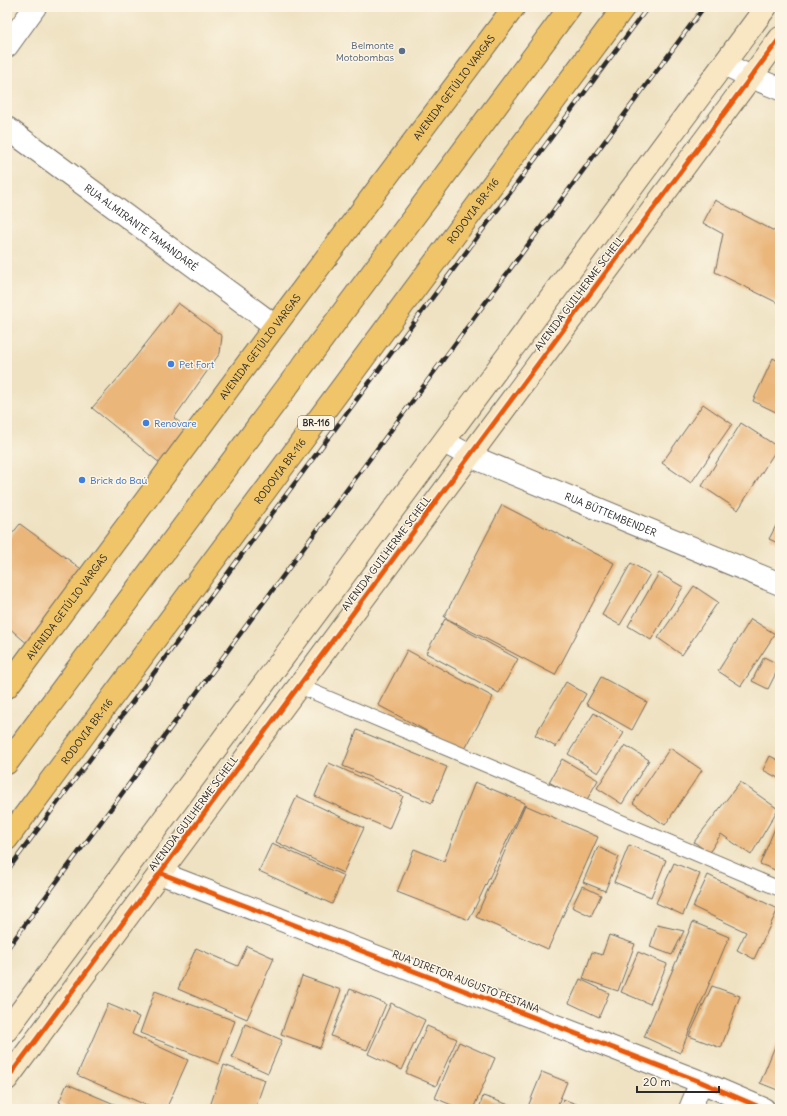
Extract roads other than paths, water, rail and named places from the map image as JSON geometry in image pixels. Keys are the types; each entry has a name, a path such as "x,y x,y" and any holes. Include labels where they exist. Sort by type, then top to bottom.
{"main road":[{"name":"AVENIDA GETÚLIO VARGAS","path":"7,687 514,7"},
{"path":"7,763 570,7"},
{"name":"RODOVIA BR-116","path":"7,839 624,7"},
{"name":"AVENIDA GUILHERME SCHELL","path":"7,1030 766,7"},
{"name":"AVENIDA GUILHERME SCHELL","path":"7,1079 780,38"}],"street":[{"path":"7,46 35,7"},
{"path":"724,64 750,77 780,89"},
{"name":"RUA ALMIRANTE TAMANDARÉ","path":"7,128 275,326"},
{"name":"RUA BÜTTEMBENDER","path":"444,442 470,456 780,584"},
{"name":"RUA DIRETOR AUGUSTO PESTANA","path":"160,873 701,1082 764,1109"},
{"path":"690,1109 701,1082"}],"lane":[{"path":"299,686 780,889"}],"railway":[{"path":"7,871 648,7"},
{"path":"7,949 704,7"}],"place":[{"name":"Belmonte Motobombas","path":"402,51"},
{"name":"Pet Fort","path":"171,364"},
{"name":"Renovare","path":"146,423"},
{"name":"Brick do Baú","path":"82,480"}]}
